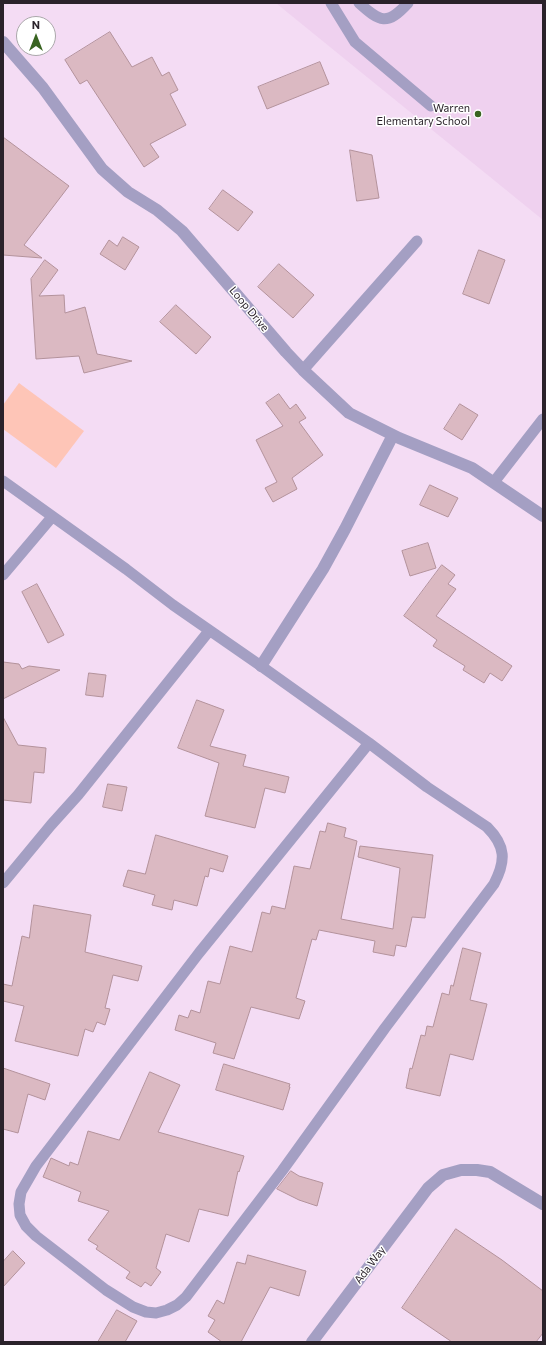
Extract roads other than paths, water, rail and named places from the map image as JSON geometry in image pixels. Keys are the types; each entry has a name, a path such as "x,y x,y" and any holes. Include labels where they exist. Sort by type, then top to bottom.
{"street":[{"name":"Loop Drive","path":"3,42 43,88 102,169 128,192 156,210 182,231 303,370 350,413 393,435 464,464 494,482 543,516"},
{"path":"261,666 299,608 330,556 393,435"},
{"name":"Ada Way","path":"312,1342 428,1188 443,1175 461,1170 490,1172 543,1204"}],"lane":[{"path":"331,3 355,42 431,106"},
{"path":"359,3 373,15 382,18 391,18 398,14 408,3"},
{"path":"303,370 417,241"},
{"path":"494,482 543,419"},
{"path":"3,481 126,569 173,606 261,666 369,743 427,787 487,827 499,840 502,851 503,861 500,872 494,884 385,1028 282,1171 186,1297 177,1305 156,1313 146,1312 133,1307 106,1290 36,1236 26,1226 20,1215 19,1204 22,1192 36,1166 74,1114 199,953 369,743"},
{"path":"3,575 52,517"},
{"path":"3,883 78,795 209,631"}],"place":[{"name":"Warren Elementary School","path":"478,114"}]}
